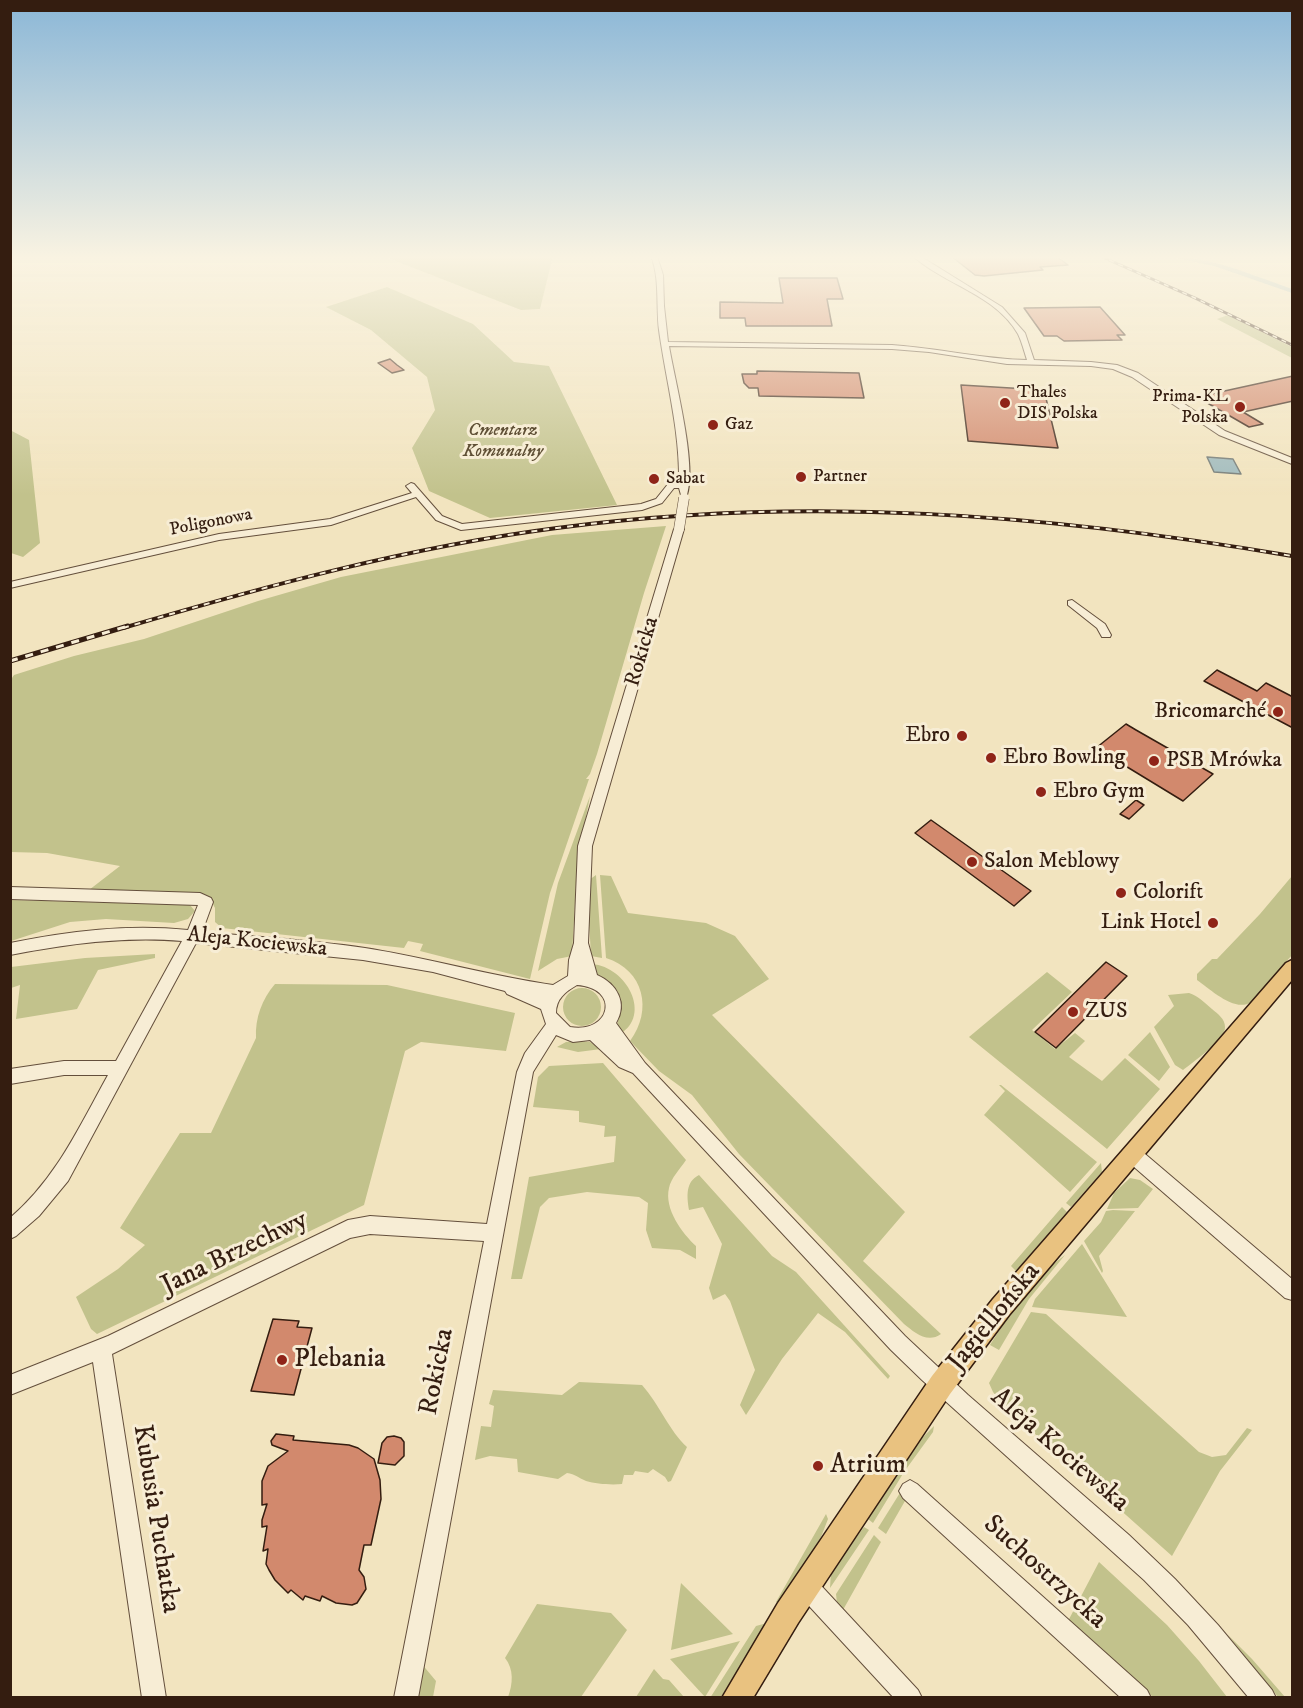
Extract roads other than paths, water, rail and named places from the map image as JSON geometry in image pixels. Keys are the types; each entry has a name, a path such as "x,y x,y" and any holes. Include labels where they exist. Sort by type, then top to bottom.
{"main road":[{"name":"Jagiellońska","path":"736,1698 806,1586 940,1385 1001,1307 1293,968"}],"street":[{"name":"Rokicka","path":"583,979 576,960 582,943 582,875 585,846 679,529 684,498 684,457 665,336"},
{"path":"1021,336 1032,364"},
{"path":"666,344 904,347 1032,364 1091,363 1124,370 1147,382 1222,433 1293,461"},
{"name":"Poligonowa","path":"10,585 219,537 331,522 414,490 433,512 447,523 461,527 642,507 660,501 671,486 685,484"},
{"path":"1072,603 1101,626 1106,635"},
{"path":"10,893 200,898 206,902 206,907 192,936 58,1180 10,1230"},
{"name":"Aleja Kociewska","path":"10,949 45,940 103,934 157,933 192,936 363,954 433,966 551,998"},
{"path":"583,979 608,988 613,996 613,1015 607,1024 593,1033 574,1035 559,1028 550,1018 551,998 563,984 583,979"},
{"name":"Aleja Kociewska","path":"607,1024 639,1068 883,1327 940,1385 1152,1572 1209,1630 1264,1698"},
{"name":"Rokicka","path":"406,1698 525,1072 531,1058 559,1028"},
{"name":"Aleja Kociewska","path":"593,1033 625,1062 639,1068"},
{"path":"10,1077 37,1070 99,1067 119,1069"},
{"path":"1132,1154 1293,1291"},
{"name":"Jana Brzechwy","path":"10,1386 101,1349 348,1228 370,1225 494,1233"},
{"name":"Kubusia Puchatka","path":"101,1349 154,1698"},
{"name":"Suchostrzycka","path":"910,1491 1139,1698"},
{"path":"806,1586 910,1698"}],"water":[{"path":"1207,457 1233,459 1241,474 1214,472"}],"railway":[{"path":"1273,336 1292,345"},
{"path":"123,628 230,597 392,557 502,536 650,518 834,511 926,514 1108,529 1292,556"},
{"path":"10,661 128,626"}],"place":[{"name":"Thales DIS Polska","path":"1005,403"},
{"name":"Prima-KL Polska","path":"1240,407"},
{"name":"Gaz","path":"713,425"},
{"name":"Partner","path":"801,477"},
{"name":"Sabat","path":"654,479"},
{"name":"Bricomarché","path":"1278,712"},
{"name":"Ebro","path":"962,736"},
{"name":"Ebro Bowling","path":"991,758"},
{"name":"PSB Mrówka","path":"1154,761"},
{"name":"Ebro Gym","path":"1041,792"},
{"name":"Salon Meblowy","path":"972,862"},
{"name":"Colorift","path":"1121,893"},
{"name":"Link Hotel","path":"1213,923"},
{"name":"ZUS","path":"1073,1012"},
{"name":"Plebania","path":"282,1360"},
{"name":"Atrium","path":"818,1466"}],"park label":[{"name":"Cmentarz Komunalny","path":"503,441"}]}
